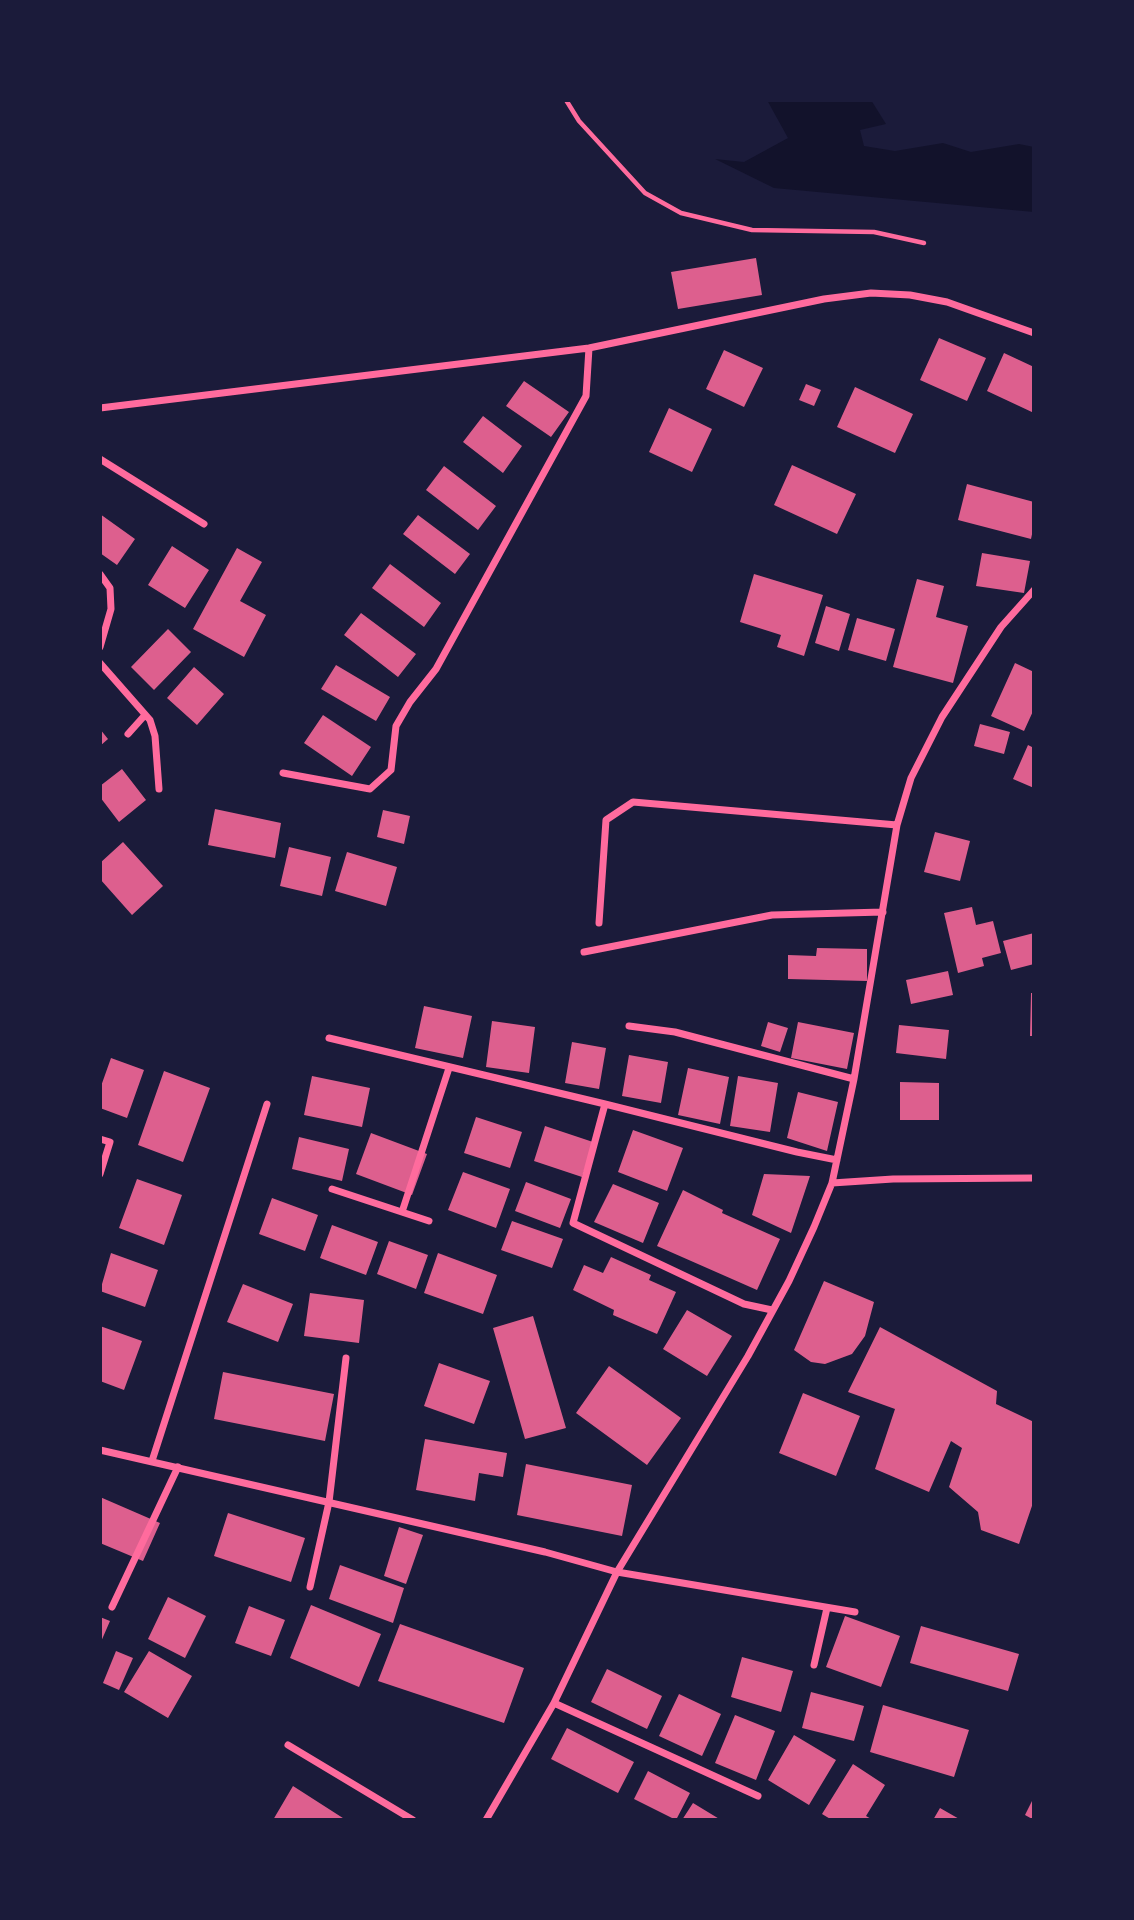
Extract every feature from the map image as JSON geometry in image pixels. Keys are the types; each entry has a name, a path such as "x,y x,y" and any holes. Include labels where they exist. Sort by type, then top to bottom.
{"street":[{"path":"100,408 589,348 824,299 870,293 910,295 947,302 1034,333"},
{"path":"283,772 370,789 391,771 396,726 410,702 436,669 586,396 589,348"},
{"path":"100,459 204,524"},
{"path":"100,574 110,588 111,609 100,647"},
{"path":"486,1820 554,1703 617,1572 748,1356 814,1227 832,1183 837,1160 854,1079 897,825 911,778 942,717 1001,627 1034,590"},
{"path":"100,663 150,720 155,736 159,789"},
{"path":"128,734 145,715"},
{"path":"599,923 606,820 633,802 897,825"},
{"path":"584,952 772,915 883,912"},
{"path":"629,1026 675,1032 854,1079"},
{"path":"329,1038 837,1160"},
{"path":"402,1212 449,1068"},
{"path":"152,1461 267,1104"},
{"path":"605,1104 573,1223 744,1304 772,1310"},
{"path":"100,1139 110,1142 100,1174"},
{"path":"832,1183 893,1179 1034,1178"},
{"path":"332,1188 429,1221"},
{"path":"310,1587 329,1502 346,1358"},
{"path":"100,1450 545,1552 617,1572 855,1612"},
{"path":"112,1606 178,1467"},
{"path":"814,1665 827,1608"},
{"path":"554,1703 758,1796"},
{"path":"288,1745 413,1820"}],"path":[{"path":"566,100 579,121 645,193 681,213 752,230 874,232 924,243"}],"shaded area":[{"path":"767,100 871,100 886,124 860,130 864,146 895,151 943,143 971,152 1019,144 1034,147 1034,212 774,188 715,159 744,162 788,138"}],"building":[{"path":"756,258 762,295 678,309 671,272"},
{"path":"939,338 986,358 967,401 920,380"},
{"path":"724,350 763,368 744,407 706,389"},
{"path":"1004,353 1034,367 1034,413 987,391"},
{"path":"524,381 569,412 551,437 506,406"},
{"path":"806,384 821,390 814,406 799,400"},
{"path":"855,387 913,414 895,453 837,427"},
{"path":"669,408 712,429 692,472 649,452"},
{"path":"483,416 522,446 503,473 463,442"},
{"path":"792,465 856,494 837,534 774,505"},
{"path":"444,466 496,506 478,530 426,490"},
{"path":"967,484 1034,502 1031,539 958,520"},
{"path":"100,514 135,539 117,565 100,553"},
{"path":"418,515 470,554 455,574 403,534"},
{"path":"172,546 209,570 185,608 148,585"},
{"path":"237,548 262,562 240,601 266,615 244,657 193,629"},
{"path":"982,553 1030,561 1024,593 976,586"},
{"path":"390,564 441,603 424,627 372,588"},
{"path":"754,574 823,595 804,656 777,647 781,635 740,622"},
{"path":"917,579 944,586 936,617 968,626 953,683 893,667"},
{"path":"826,606 850,614 839,651 815,643"},
{"path":"361,613 416,654 398,677 344,635"},
{"path":"857,618 895,629 886,661 848,650"},
{"path":"168,629 191,652 154,690 131,667"},
{"path":"1015,663 1034,672 1034,709 1024,731 991,716"},
{"path":"336,665 390,697 376,721 321,689"},
{"path":"194,667 224,694 197,725 167,698"},
{"path":"323,715 371,747 352,776 304,743"},
{"path":"980,724 1010,732 1004,754 974,746"},
{"path":"100,729 108,739 100,746"},
{"path":"1028,745 1034,748 1034,788 1013,779"},
{"path":"122,769 146,800 119,822 100,797 100,786"},
{"path":"215,809 281,823 275,858 208,845"},
{"path":"383,810 410,816 404,844 377,837"},
{"path":"935,832 970,841 960,881 924,872"},
{"path":"123,842 163,886 132,915 100,879 100,863"},
{"path":"289,847 331,857 322,896 280,886"},
{"path":"347,852 397,867 386,906 335,891"},
{"path":"972,907 976,925 993,921 1001,953 982,958 984,966 958,973 944,913"},
{"path":"1034,933 1034,964 1011,970 1003,941"},
{"path":"817,948 867,949 867,981 788,979 788,955 816,956"},
{"path":"948,971 953,995 911,1004 906,980"},
{"path":"1031,993 1034,993 1034,1036 1030,1036"},
{"path":"424,1006 472,1016 463,1058 415,1048"},
{"path":"492,1021 535,1027 529,1073 486,1067"},
{"path":"768,1022 788,1028 780,1052 761,1046"},
{"path":"798,1022 854,1033 847,1069 791,1058"},
{"path":"899,1025 949,1030 946,1059 896,1053"},
{"path":"572,1042 606,1048 599,1089 565,1083"},
{"path":"629,1055 668,1062 661,1103 622,1096"},
{"path":"111,1058 144,1070 127,1118 100,1108 100,1089"},
{"path":"688,1068 729,1077 720,1124 678,1115"},
{"path":"164,1071 210,1088 183,1162 138,1145"},
{"path":"312,1076 370,1088 362,1127 304,1115"},
{"path":"738,1076 778,1083 770,1132 730,1126"},
{"path":"900,1082 939,1083 939,1120 900,1120"},
{"path":"798,1092 838,1102 827,1151 787,1138"},
{"path":"476,1117 522,1132 510,1168 464,1153"},
{"path":"545,1126 593,1142 582,1177 534,1161"},
{"path":"633,1130 683,1148 667,1191 618,1172"},
{"path":"371,1133 427,1154 412,1195 356,1174"},
{"path":"299,1137 349,1149 342,1181 292,1169"},
{"path":"463,1172 510,1189 496,1228 448,1210"},
{"path":"764,1174 810,1176 791,1233 752,1215"},
{"path":"137,1179 182,1195 164,1245 119,1228"},
{"path":"526,1182 571,1199 560,1228 515,1211"},
{"path":"613,1184 659,1203 643,1243 594,1222"},
{"path":"683,1190 723,1210 722,1213 780,1239 757,1290 657,1246"},
{"path":"272,1198 318,1215 305,1251 259,1234"},
{"path":"512,1221 563,1239 552,1268 501,1250"},
{"path":"332,1225 378,1242 366,1275 320,1258"},
{"path":"389,1241 428,1255 416,1289 377,1274"},
{"path":"111,1253 158,1270 145,1307 100,1291"},
{"path":"438,1253 497,1275 483,1314 424,1293"},
{"path":"611,1257 651,1275 649,1280 676,1292 657,1334 613,1315 614,1310 573,1290 584,1265 603,1273"},
{"path":"824,1281 874,1302 865,1336 852,1354 825,1364 811,1362 794,1350"},
{"path":"243,1284 293,1304 278,1342 227,1322"},
{"path":"310,1293 364,1300 359,1343 304,1336"},
{"path":"687,1310 732,1336 707,1376 663,1349"},
{"path":"533,1316 566,1428 525,1439 493,1328"},
{"path":"100,1326 142,1341 124,1390 100,1381"},
{"path":"880,1327 997,1391 996,1404 1034,1422 1034,1500 1019,1544 981,1530 978,1512 949,1487 962,1448 951,1441 929,1492 875,1469 895,1409 848,1392"},
{"path":"439,1363 490,1381 474,1424 424,1406"},
{"path":"609,1366 681,1418 647,1465 576,1413"},
{"path":"223,1372 334,1394 325,1441 214,1419"},
{"path":"803,1393 860,1416 836,1476 779,1453"},
{"path":"425,1439 507,1453 503,1477 479,1473 475,1501 416,1490"},
{"path":"526,1464 632,1485 622,1536 517,1515"},
{"path":"100,1497 160,1523 143,1561 100,1543"},
{"path":"228,1513 305,1538 291,1582 214,1556"},
{"path":"399,1527 423,1535 406,1584 384,1576"},
{"path":"340,1565 404,1588 393,1623 329,1599"},
{"path":"168,1597 206,1616 185,1658 148,1639"},
{"path":"311,1605 381,1634 359,1687 290,1658"},
{"path":"249,1606 285,1620 271,1656 235,1643"},
{"path":"845,1616 900,1636 881,1687 826,1667"},
{"path":"100,1617 110,1621 100,1644"},
{"path":"400,1624 524,1668 504,1723 378,1681"},
{"path":"921,1626 1019,1654 1008,1691 910,1663"},
{"path":"116,1651 133,1658 119,1690 103,1683"},
{"path":"149,1651 192,1676 168,1718 124,1692"},
{"path":"742,1657 793,1671 781,1712 731,1697"},
{"path":"607,1669 662,1696 647,1729 591,1702"},
{"path":"811,1692 864,1706 854,1741 802,1728"},
{"path":"679,1694 721,1714 702,1756 659,1736"},
{"path":"883,1705 969,1730 954,1777 870,1752"},
{"path":"735,1715 775,1731 756,1780 715,1763"},
{"path":"567,1728 634,1762 618,1793 551,1759"},
{"path":"794,1735 836,1760 809,1805 768,1780"},
{"path":"853,1764 885,1785 866,1816 873,1820 832,1820 822,1814"},
{"path":"648,1771 690,1793 676,1820 634,1799"},
{"path":"293,1786 346,1820 273,1820"},
{"path":"1034,1797 1034,1820 1025,1815"},
{"path":"693,1803 721,1820 682,1820"},
{"path":"940,1808 961,1820 933,1820"}]}
